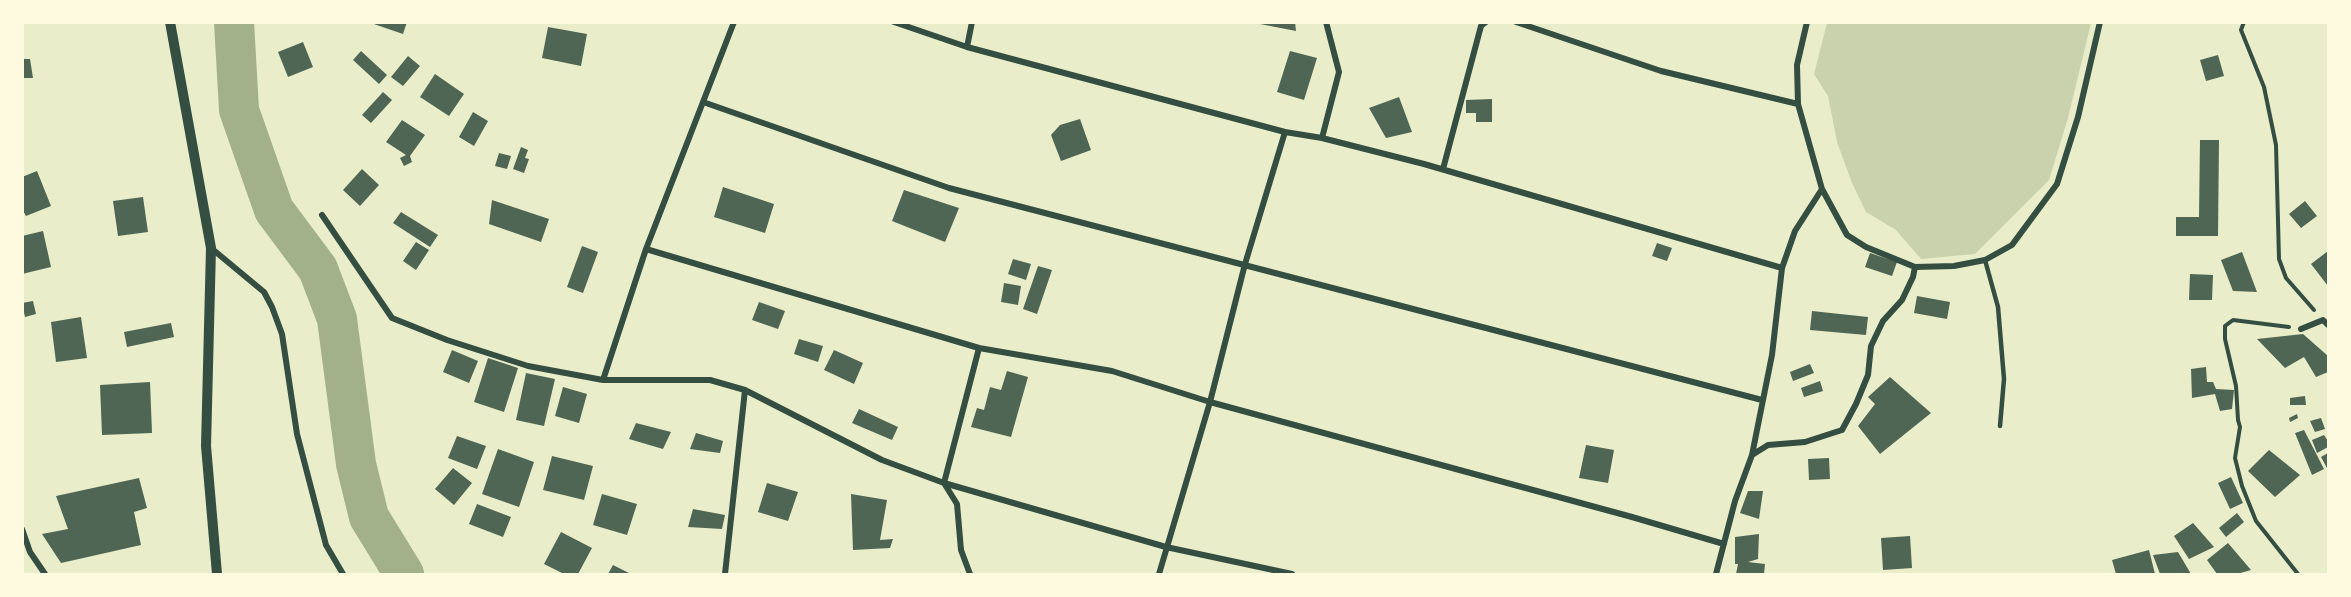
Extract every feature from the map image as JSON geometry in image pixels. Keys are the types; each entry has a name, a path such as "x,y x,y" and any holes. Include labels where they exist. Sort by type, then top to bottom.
{"street":[{"path":"170,22 211,248 206,446 217,574"},
{"path":"603,381 646,249 734,22"},
{"path":"894,22 967,47 1285,132 1322,138 1443,169 1782,268"},
{"path":"967,47 972,22"},
{"path":"1322,138 1339,72 1326,22"},
{"path":"1443,169 1481,26 1486,22"},
{"path":"1516,22 1661,71 1798,104"},
{"path":"1808,22 1797,65 1798,104 1822,189 1847,235 1866,247 1915,267 1954,266 1985,260 2012,245 2057,184 2078,117 2100,22"},
{"path":"703,102 949,188 1762,400"},
{"path":"1159,574 1210,402 1245,264 1285,132"},
{"path":"1716,574 1735,501 1752,455 1772,355 1782,268 1795,231 1822,189"},
{"path":"321,215 392,318 447,340 528,366 603,381 710,380 745,390 882,460 944,483 1166,547 1292,574"},
{"path":"211,248 264,292 272,308 282,334 297,434 326,545 343,574"},
{"path":"646,249 979,348 1112,371 1210,402 1724,544"},
{"path":"1752,455 1768,445 1804,442 1842,430 1868,375 1871,346 1883,321 1902,300 1913,277 1915,267"},
{"path":"2301,329 2326,322"},
{"path":"970,574 962,550 957,504 944,483 979,348"},
{"path":"725,574 745,390"},
{"path":"22,529 30,552 45,574"}],"lane":[{"path":"1985,260 1998,307 2002,348 2004,379 2000,426"}],"path":[{"path":"2244,22 2241,30 2264,87 2276,145 2279,259 2286,278 2326,322"},
{"path":"2298,574 2256,521 2242,486 2235,458 2240,427 2236,386 2225,339 2225,326 2233,320 2301,329"}],"green space":[{"path":"1827,23 2091,23 2068,118 2049,180 1975,254 1921,259 1896,230 1866,212 1852,183 1837,142 1828,96 1814,74"}],"building":[{"path":"368,22 407,22 403,34"},
{"path":"1260,22 1295,22 1296,31 1260,24"},
{"path":"548,27 587,34 581,66 542,58"},
{"path":"303,42 313,67 288,77 278,52"},
{"path":"361,51 387,75 379,84 353,60"},
{"path":"1290,51 1317,58 1304,100 1277,92"},
{"path":"2218,55 2224,76 2206,81 2200,60"},
{"path":"408,56 420,66 403,86 391,77"},
{"path":"22,59 30,59 33,78 22,78"},
{"path":"435,74 464,94 449,116 420,97"},
{"path":"383,92 392,100 371,123 362,115"},
{"path":"1399,97 1412,132 1386,138 1369,108"},
{"path":"1492,99 1492,122 1476,122 1476,113 1466,113 1466,100"},
{"path":"473,112 488,121 474,146 459,137"},
{"path":"1080,119 1091,150 1061,161 1051,135 1060,125"},
{"path":"402,120 425,135 410,156 412,162 404,166 400,158 406,155 386,142"},
{"path":"2200,140 2219,140 2218,236 2176,236 2176,217 2199,217"},
{"path":"521,147 528,150 525,158 529,159 524,173 513,169"},
{"path":"499,153 511,156 507,169 495,166"},
{"path":"362,169 379,185 360,206 343,190"},
{"path":"37,171 51,206 26,216 22,209 22,177"},
{"path":"723,187 774,204 765,233 714,217"},
{"path":"904,190 959,208 945,242 892,221"},
{"path":"143,197 148,232 118,236 113,201"},
{"path":"492,200 549,219 541,242 489,224"},
{"path":"2305,201 2317,216 2301,228 2289,214"},
{"path":"401,212 438,235 430,247 393,223"},
{"path":"43,231 51,267 22,274 22,236"},
{"path":"416,242 429,250 416,270 403,261"},
{"path":"1657,243 1672,248 1667,261 1652,256"},
{"path":"582,246 598,252 583,293 567,287"},
{"path":"2328,251 2328,286 2311,264"},
{"path":"2242,252 2257,292 2233,291 2221,260"},
{"path":"1870,253 1897,262 1892,276 1865,267"},
{"path":"1013,259 1031,264 1026,280 1008,274"},
{"path":"1038,266 1052,270 1037,314 1023,309"},
{"path":"2190,274 2213,275 2212,300 2189,300"},
{"path":"1004,283 1021,286 1018,305 1001,302"},
{"path":"1917,296 1950,302 1947,319 1914,313"},
{"path":"33,301 36,314 25,317 22,303"},
{"path":"759,302 785,311 778,329 752,320"},
{"path":"1812,311 1868,317 1866,335 1810,330"},
{"path":"81,317 87,358 56,362 51,322"},
{"path":"171,323 174,337 127,347 124,332"},
{"path":"2303,334 2328,356 2328,372 2316,377 2304,357 2285,368 2257,339"},
{"path":"799,339 823,346 818,362 794,354"},
{"path":"452,350 478,361 469,383 443,372"},
{"path":"834,350 863,363 854,384 824,370"},
{"path":"488,358 518,368 504,412 474,402"},
{"path":"1810,364 1814,373 1793,381 1790,372"},
{"path":"2206,367 2207,382 2213,382 2216,389 2234,390 2232,409 2220,411 2215,394 2192,398 2191,369"},
{"path":"1007,371 1028,377 1011,437 971,427 977,408 984,410 990,387 1001,390"},
{"path":"526,373 555,379 544,426 516,420"},
{"path":"1890,377 1931,413 1880,454 1858,426 1875,404 1868,397"},
{"path":"1820,381 1823,391 1804,397 1801,388"},
{"path":"150,382 152,433 102,435 100,385"},
{"path":"563,387 587,394 579,423 555,416"},
{"path":"2305,396 2306,405 2290,405 2290,398"},
{"path":"859,409 898,427 892,440 852,423"},
{"path":"2297,414 2298,418 2290,422 2289,418"},
{"path":"2321,418 2325,429 2315,432 2310,421"},
{"path":"636,423 671,432 663,449 629,439"},
{"path":"2304,430 2324,469 2312,475 2295,433"},
{"path":"696,433 723,441 720,453 690,449"},
{"path":"2324,435 2328,441 2328,447 2317,453 2312,440"},
{"path":"457,436 486,446 477,469 448,458"},
{"path":"1586,445 1614,450 1608,483 1579,478"},
{"path":"498,449 534,462 519,507 482,494"},
{"path":"2269,450 2300,475 2275,497 2248,471"},
{"path":"2328,453 2328,470 2321,457"},
{"path":"552,456 593,466 584,500 543,490"},
{"path":"1829,458 1830,479 1809,480 1808,459"},
{"path":"453,468 472,483 454,505 435,489"},
{"path":"2231,477 2243,503 2230,509 2218,483"},
{"path":"139,478 147,508 134,512 141,545 61,563 42,534 68,529 56,496"},
{"path":"767,483 798,492 788,521 758,512"},
{"path":"1748,491 1763,491 1759,519 1740,513"},
{"path":"602,494 637,504 627,535 593,525"},
{"path":"851,494 887,500 880,540 893,539 890,548 853,550"},
{"path":"477,504 511,517 503,537 469,524"},
{"path":"693,509 725,515 722,529 688,527"},
{"path":"2237,513 2244,522 2226,537 2219,528"},
{"path":"2193,523 2214,547 2189,559 2174,536"},
{"path":"561,532 592,548 578,574 564,574 544,564"},
{"path":"1759,534 1758,559 1748,562 1765,564 1764,574 1736,574 1738,564 1735,564 1735,537"},
{"path":"1910,536 1912,568 1883,570 1881,538"},
{"path":"2228,543 2251,570 2237,574 2217,574 2207,560"},
{"path":"2149,550 2155,574 2116,574 2112,560"},
{"path":"2178,552 2191,574 2160,574 2153,555"},
{"path":"613,565 631,574 608,574"}],"waterway":[{"path":"234,22 239,110 274,210 318,269 337,319 356,464 369,517 404,574"}]}
